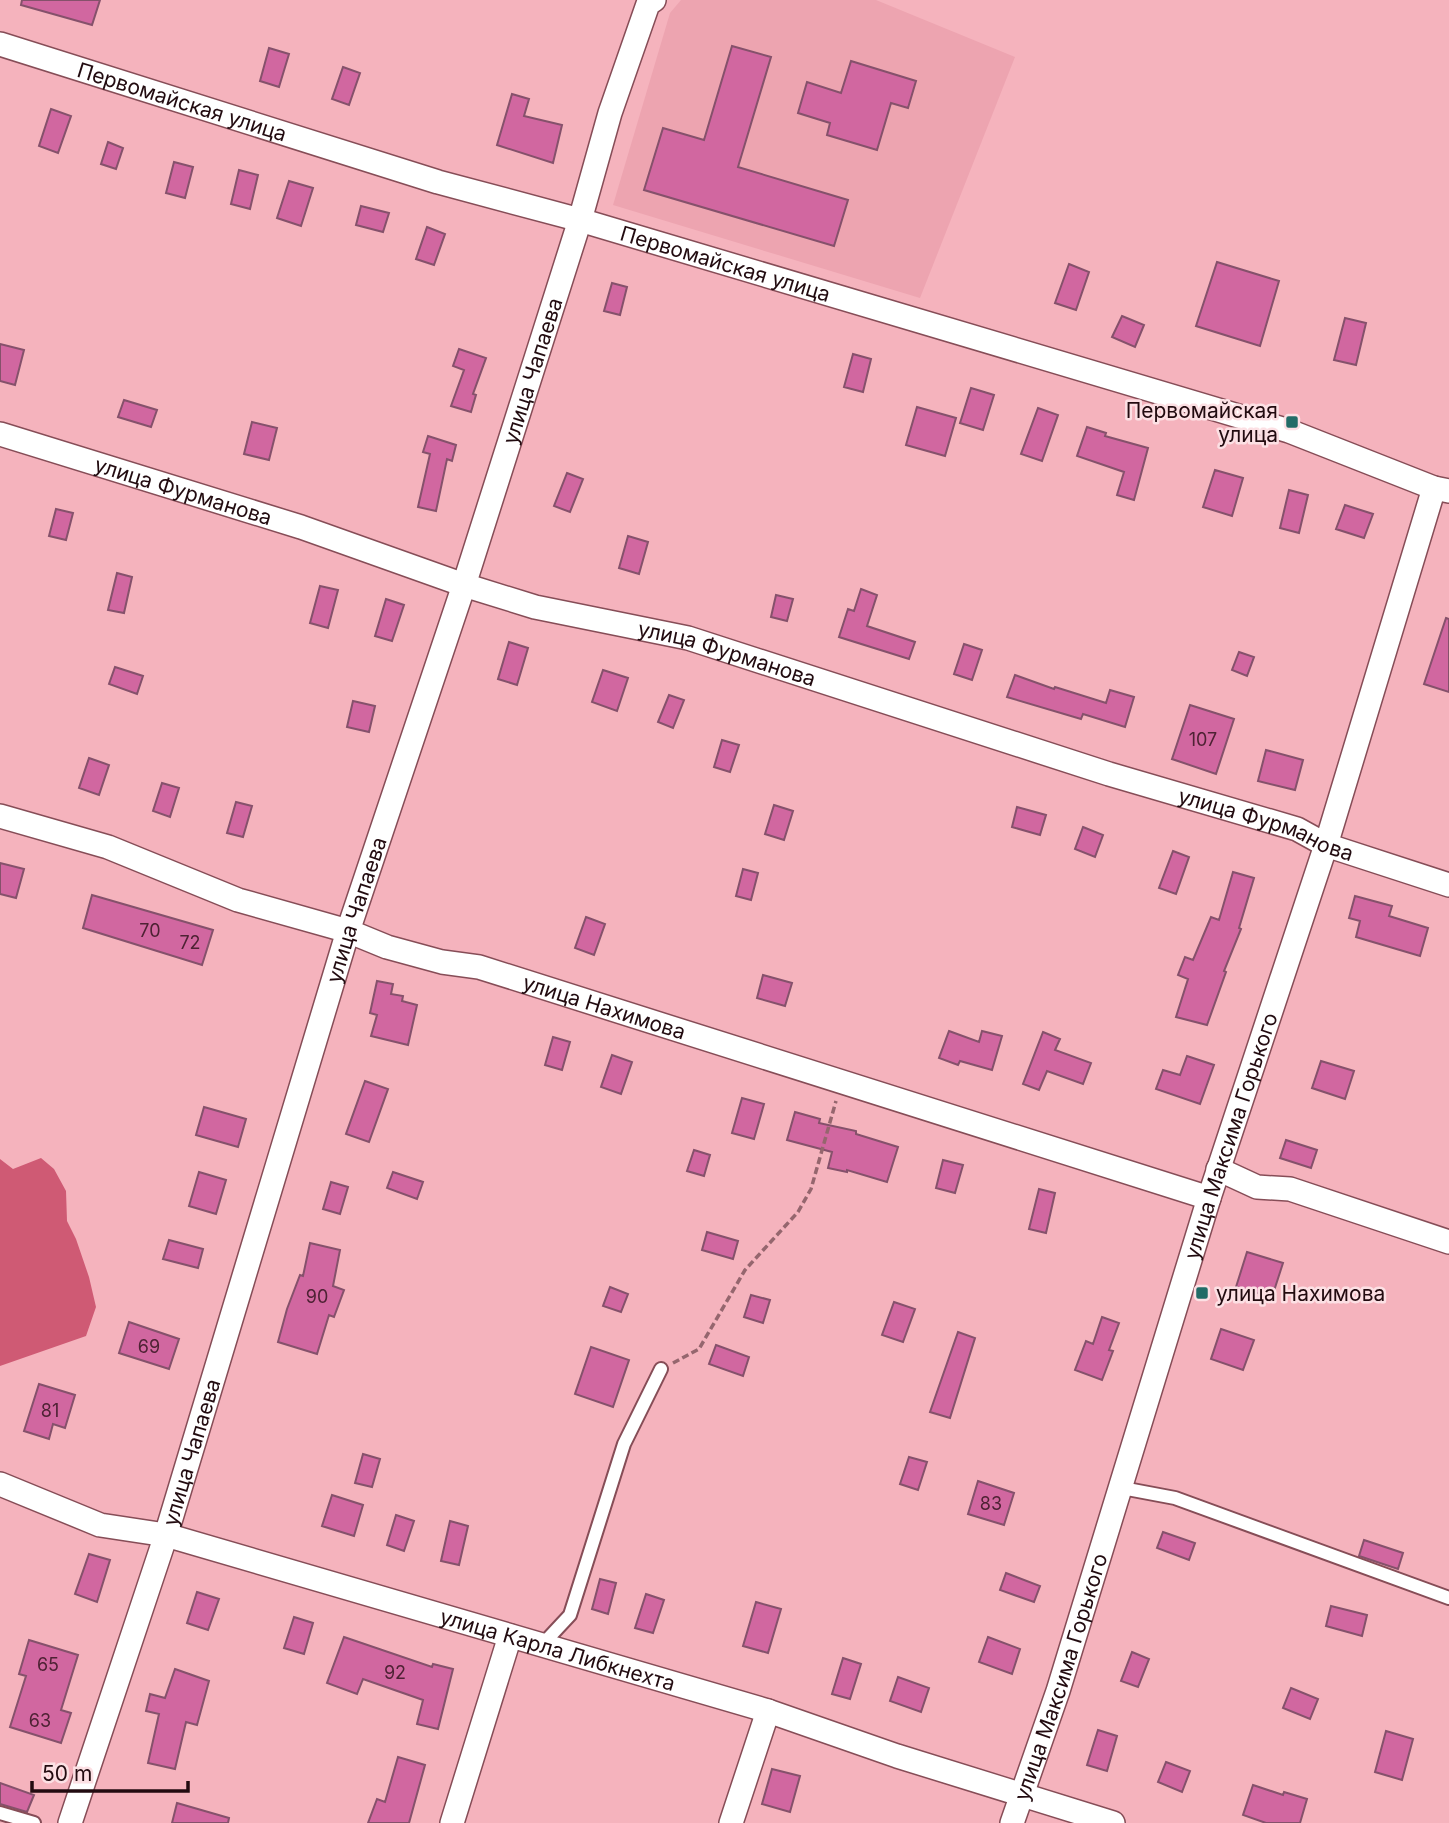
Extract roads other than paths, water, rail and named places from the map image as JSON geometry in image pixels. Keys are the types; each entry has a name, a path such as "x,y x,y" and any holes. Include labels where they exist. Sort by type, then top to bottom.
{"street":[{"name":"улица Чапаева","path":"70,1823 166,1535 348,931 464,585 580,220 610,113 648,4 654,0"},
{"name":"Первомайская улица","path":"0,44 438,183 580,220 1289,431 1442,490"},
{"name":"улица Фурманова","path":"0,434 301,527 464,585 535,607 688,638 1109,774 1297,829 1326,845 1449,885"},
{"name":"улица Максима Горького","path":"1012,1823 1058,1691 1122,1488 1218,1169 1442,490"},
{"name":"улица Нахимова","path":"0,816 108,847 239,900 348,931 387,947 442,962 479,967 1209,1198"},
{"path":"1218,1169 1256,1187 1290,1189 1449,1242"},
{"name":"улица Карла Либкнехта","path":"0,1484 100,1525 166,1535 542,1645 768,1712 897,1756 1113,1823"},
{"path":"452,1823 510,1636"},
{"path":"731,1823 768,1712"}],"lane":[{"path":"542,1645 570,1615 624,1444 661,1369"},
{"path":"1122,1488 1175,1498 1449,1598"},
{"path":"0,1812 33,1823"}],"place":[{"name":"Первомайская улица","path":"1292,422"},
{"name":"улица Нахимова","path":"1202,1293"}]}
